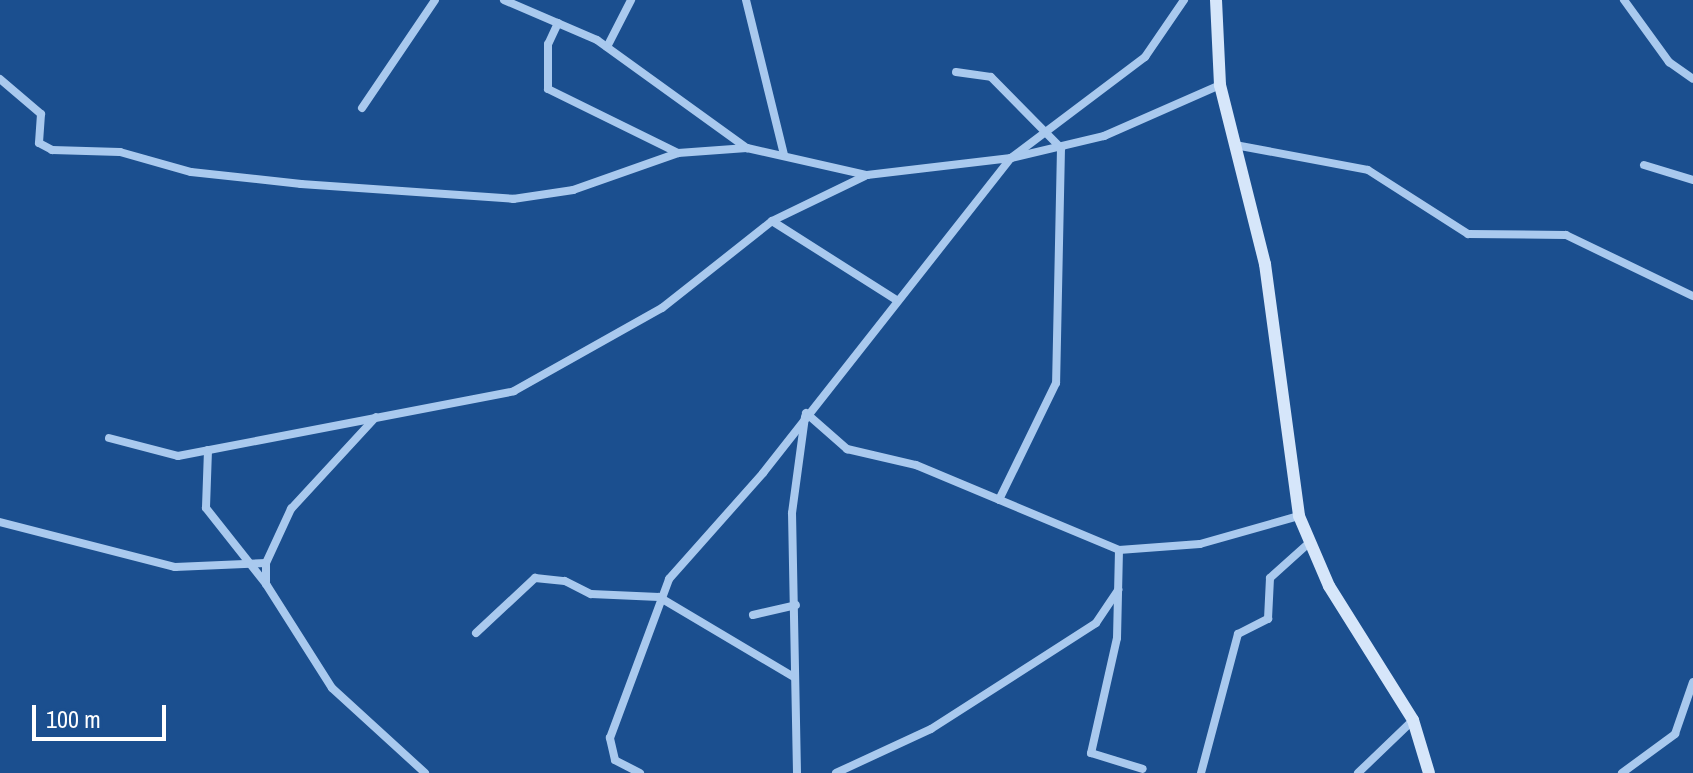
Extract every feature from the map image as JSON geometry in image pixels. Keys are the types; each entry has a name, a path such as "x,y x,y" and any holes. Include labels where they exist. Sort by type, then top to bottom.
{"street":[{"path":"362,108 435,0"},
{"path":"607,47 631,0"},
{"path":"746,0 784,155"},
{"path":"640,773 615,760 610,738 659,597 1011,158 1145,57 1184,0"},
{"path":"1216,0 1220,85 1265,264 1299,516 1329,586 1413,720 1429,773"},
{"path":"1624,0 1669,62 1693,79"},
{"path":"511,1 607,47 747,148"},
{"path":"558,23 548,44 548,89 678,153"},
{"path":"956,72 991,77 1061,148"},
{"path":"0,79 41,114 44,148 120,152 204,173 513,199 573,190 678,153 747,148 867,175"},
{"path":"109,438 169,456 514,391 662,308 772,221 867,175 1011,158 1061,148 1220,85"},
{"path":"1235,145 1376,172 1468,234 1566,235 1693,296"},
{"path":"999,500 1056,383 1061,148"},
{"path":"1644,165 1693,180"},
{"path":"772,221 898,301"},
{"path":"806,413 847,449 907,461 1119,550 1200,544 1299,516"},
{"path":"797,773 792,489 806,413"},
{"path":"266,584 266,563 291,509 376,416"},
{"path":"208,450 206,508 266,584 332,688 425,773"},
{"path":"0,522 175,567 266,563"},
{"path":"1201,773 1238,634 1268,619 1270,578 1310,542"},
{"path":"1119,550 1117,638 1091,753 1143,769"},
{"path":"476,633 535,578 591,594 659,597 794,677"},
{"path":"836,773 931,729 1096,623 1118,590"},
{"path":"753,615 796,605"},
{"path":"1622,773 1675,734 1693,682"},
{"path":"1358,773 1413,720"}]}
